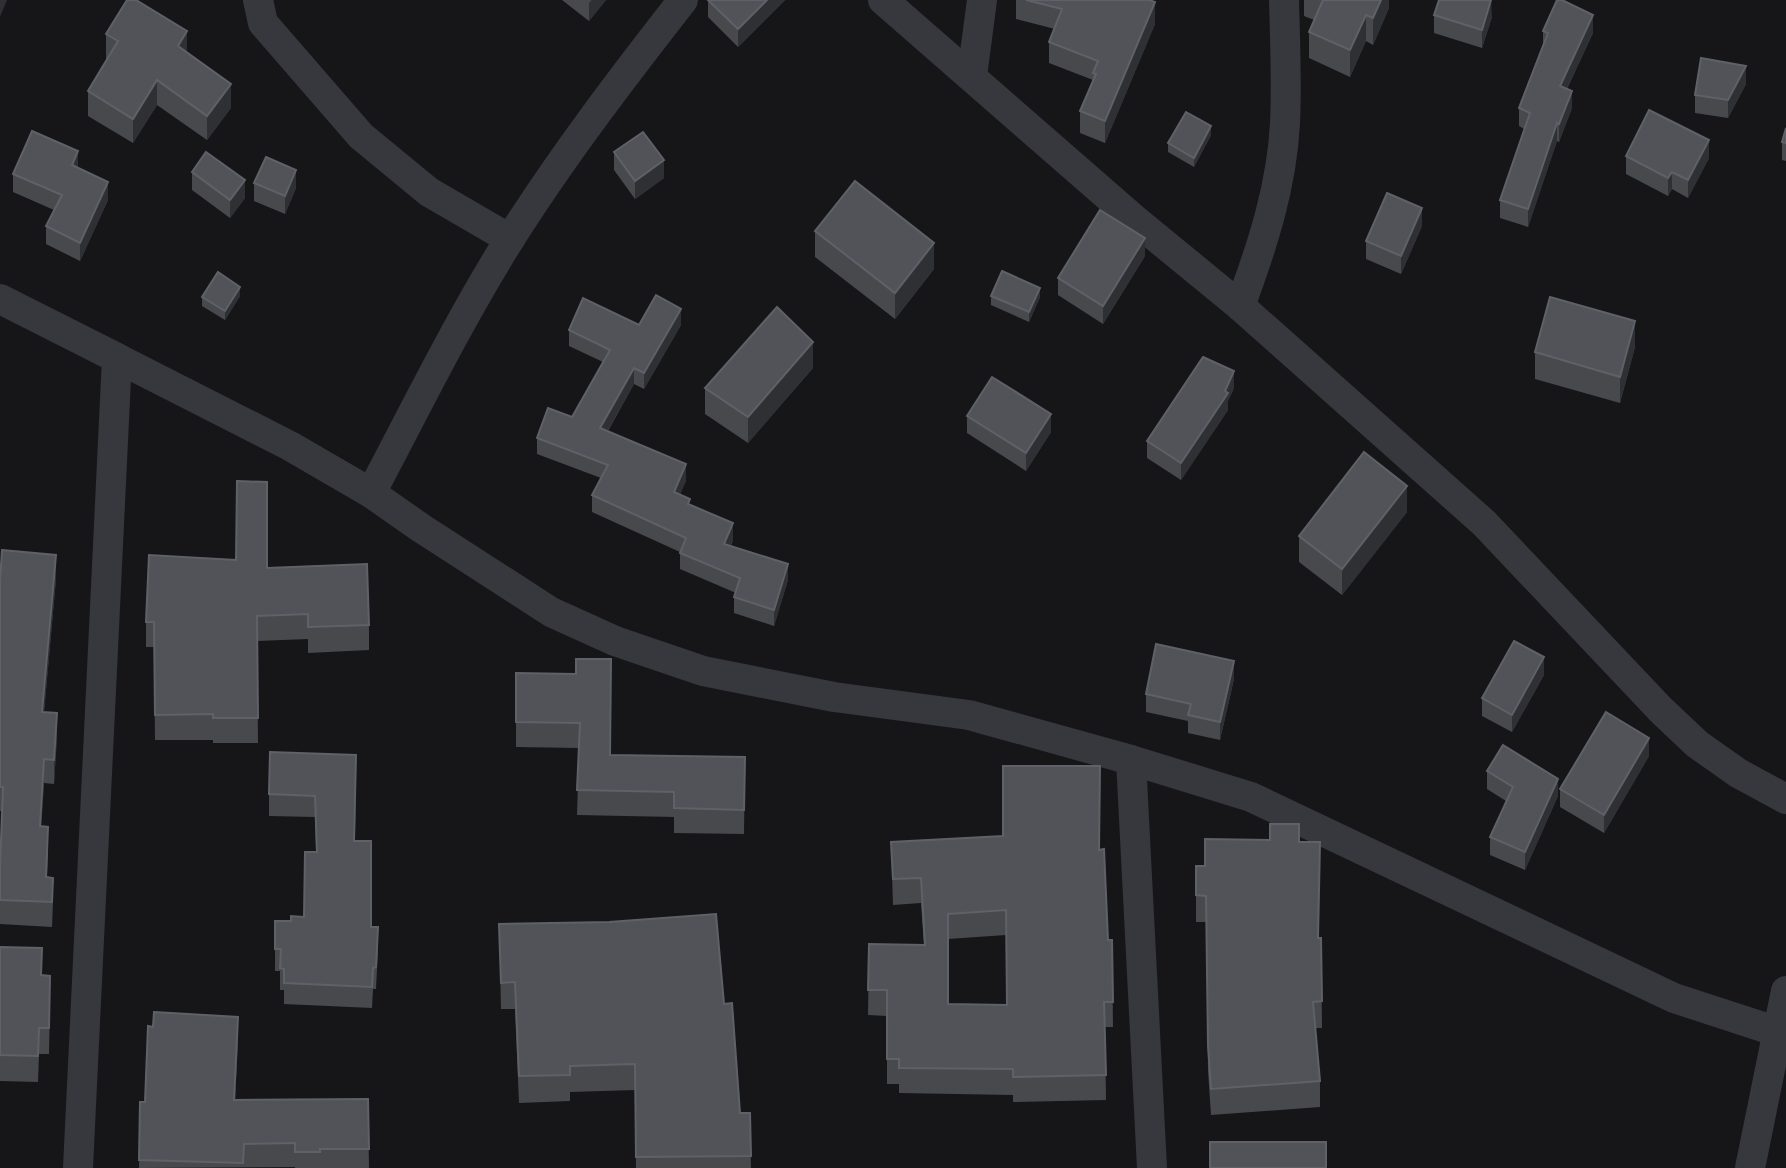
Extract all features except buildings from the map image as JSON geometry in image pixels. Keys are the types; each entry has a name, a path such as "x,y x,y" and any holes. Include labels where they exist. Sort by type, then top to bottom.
{"street":[{"path":"258,0 263,23 361,136 429,192 510,239"},
{"path":"371,493 444,354 510,239 622,78 683,0"},
{"path":"883,0 1134,219 1240,306 1484,523 1697,744 1738,773 1786,799"},
{"path":"972,76 982,0"},
{"path":"1240,306 1265,238 1277,180 1285,124 1284,0"},
{"path":"0,299 290,446 371,493 551,612 615,641 703,671 834,697 969,715 1251,797 1674,998 1778,1032"},
{"path":"78,1168 117,358"},
{"path":"1131,760 1152,1168"},
{"path":"1750,1168 1786,991"}]}
